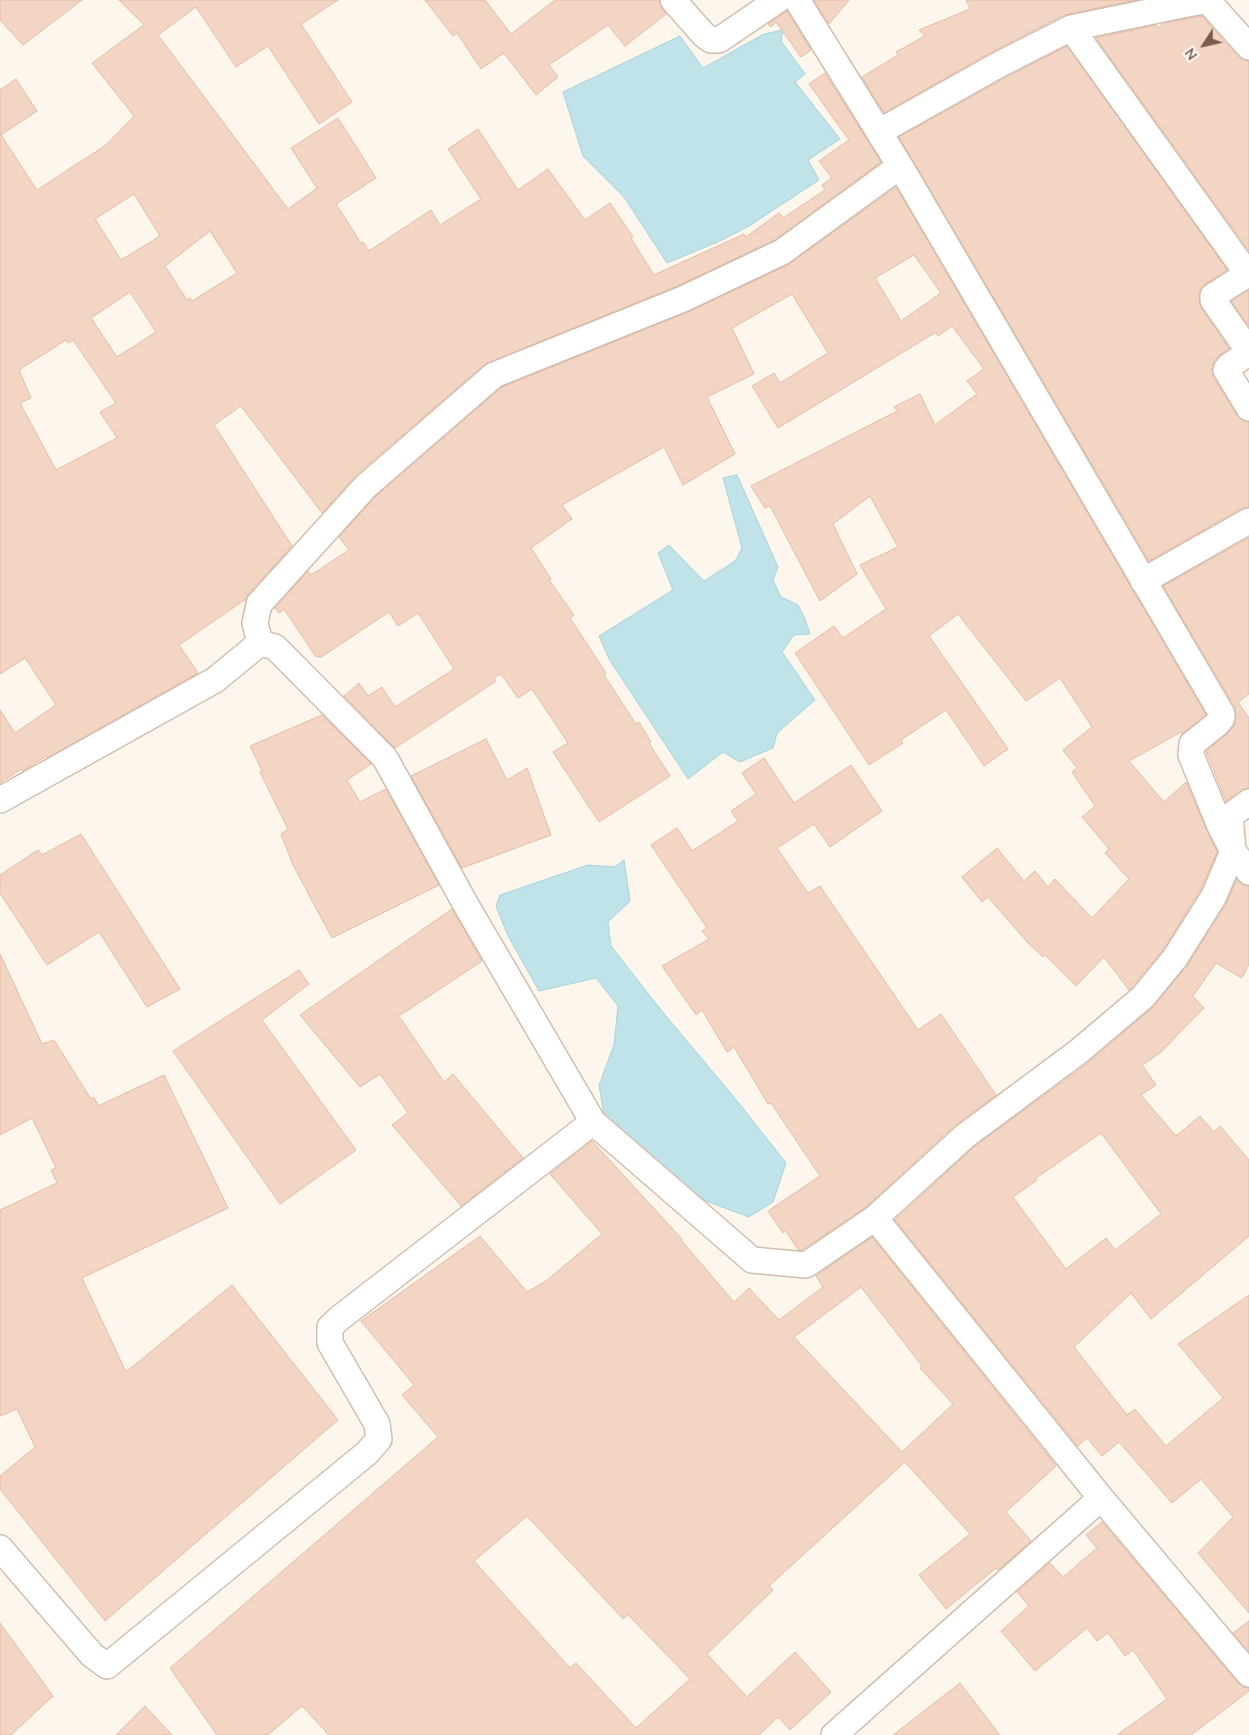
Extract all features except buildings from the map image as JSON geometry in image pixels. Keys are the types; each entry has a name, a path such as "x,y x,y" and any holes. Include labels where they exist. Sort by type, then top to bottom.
{"street":[{"path":"674,0 704,35 711,40 719,40 778,0"},
{"path":"796,0 900,166 1222,714 1222,718 1218,723 1192,744 1191,755 1220,826 1233,851 1249,872"},
{"path":"879,132 1000,64 1071,28 1207,0 1249,47"},
{"path":"1071,28 1244,269 1243,277 1212,296 1246,346 1247,351 1244,356 1226,370 1249,408"},
{"path":"260,644 255,623 260,604 366,486 494,374 683,299 782,252 900,166"},
{"path":"1143,581 1249,521"},
{"path":"0,800 215,680 260,644 275,647 385,758 466,905 593,1122 752,1260 806,1265 875,1218 965,1136 1078,1052 1143,997 1175,958 1214,896 1233,851 1230,816 1249,802"},
{"path":"0,1548 92,1654 107,1666 367,1453 378,1439 377,1424 330,1343 330,1327 593,1122"},
{"path":"875,1218 1101,1498 1249,1674"},
{"path":"834,1735 1101,1498"}],"water":[{"path":"783,30 781,41 805,74 795,82 840,139 808,160 819,180 749,226 720,241 667,263 624,197 583,156 563,92 680,36 703,68 764,34"},
{"path":"737,475 778,567 773,580 781,597 798,605 805,619 810,634 794,635 782,652 815,700 777,733 773,748 740,762 723,752 688,779 609,659 599,636 673,590 658,553 669,545 704,581 735,561 742,548 723,478"},
{"path":"624,860 630,901 608,922 611,946 786,1163 773,1202 749,1217 706,1201 662,1171 604,1115 599,1085 614,1045 618,1006 596,978 539,991 507,934 496,906 500,895 588,865 615,867"}]}
